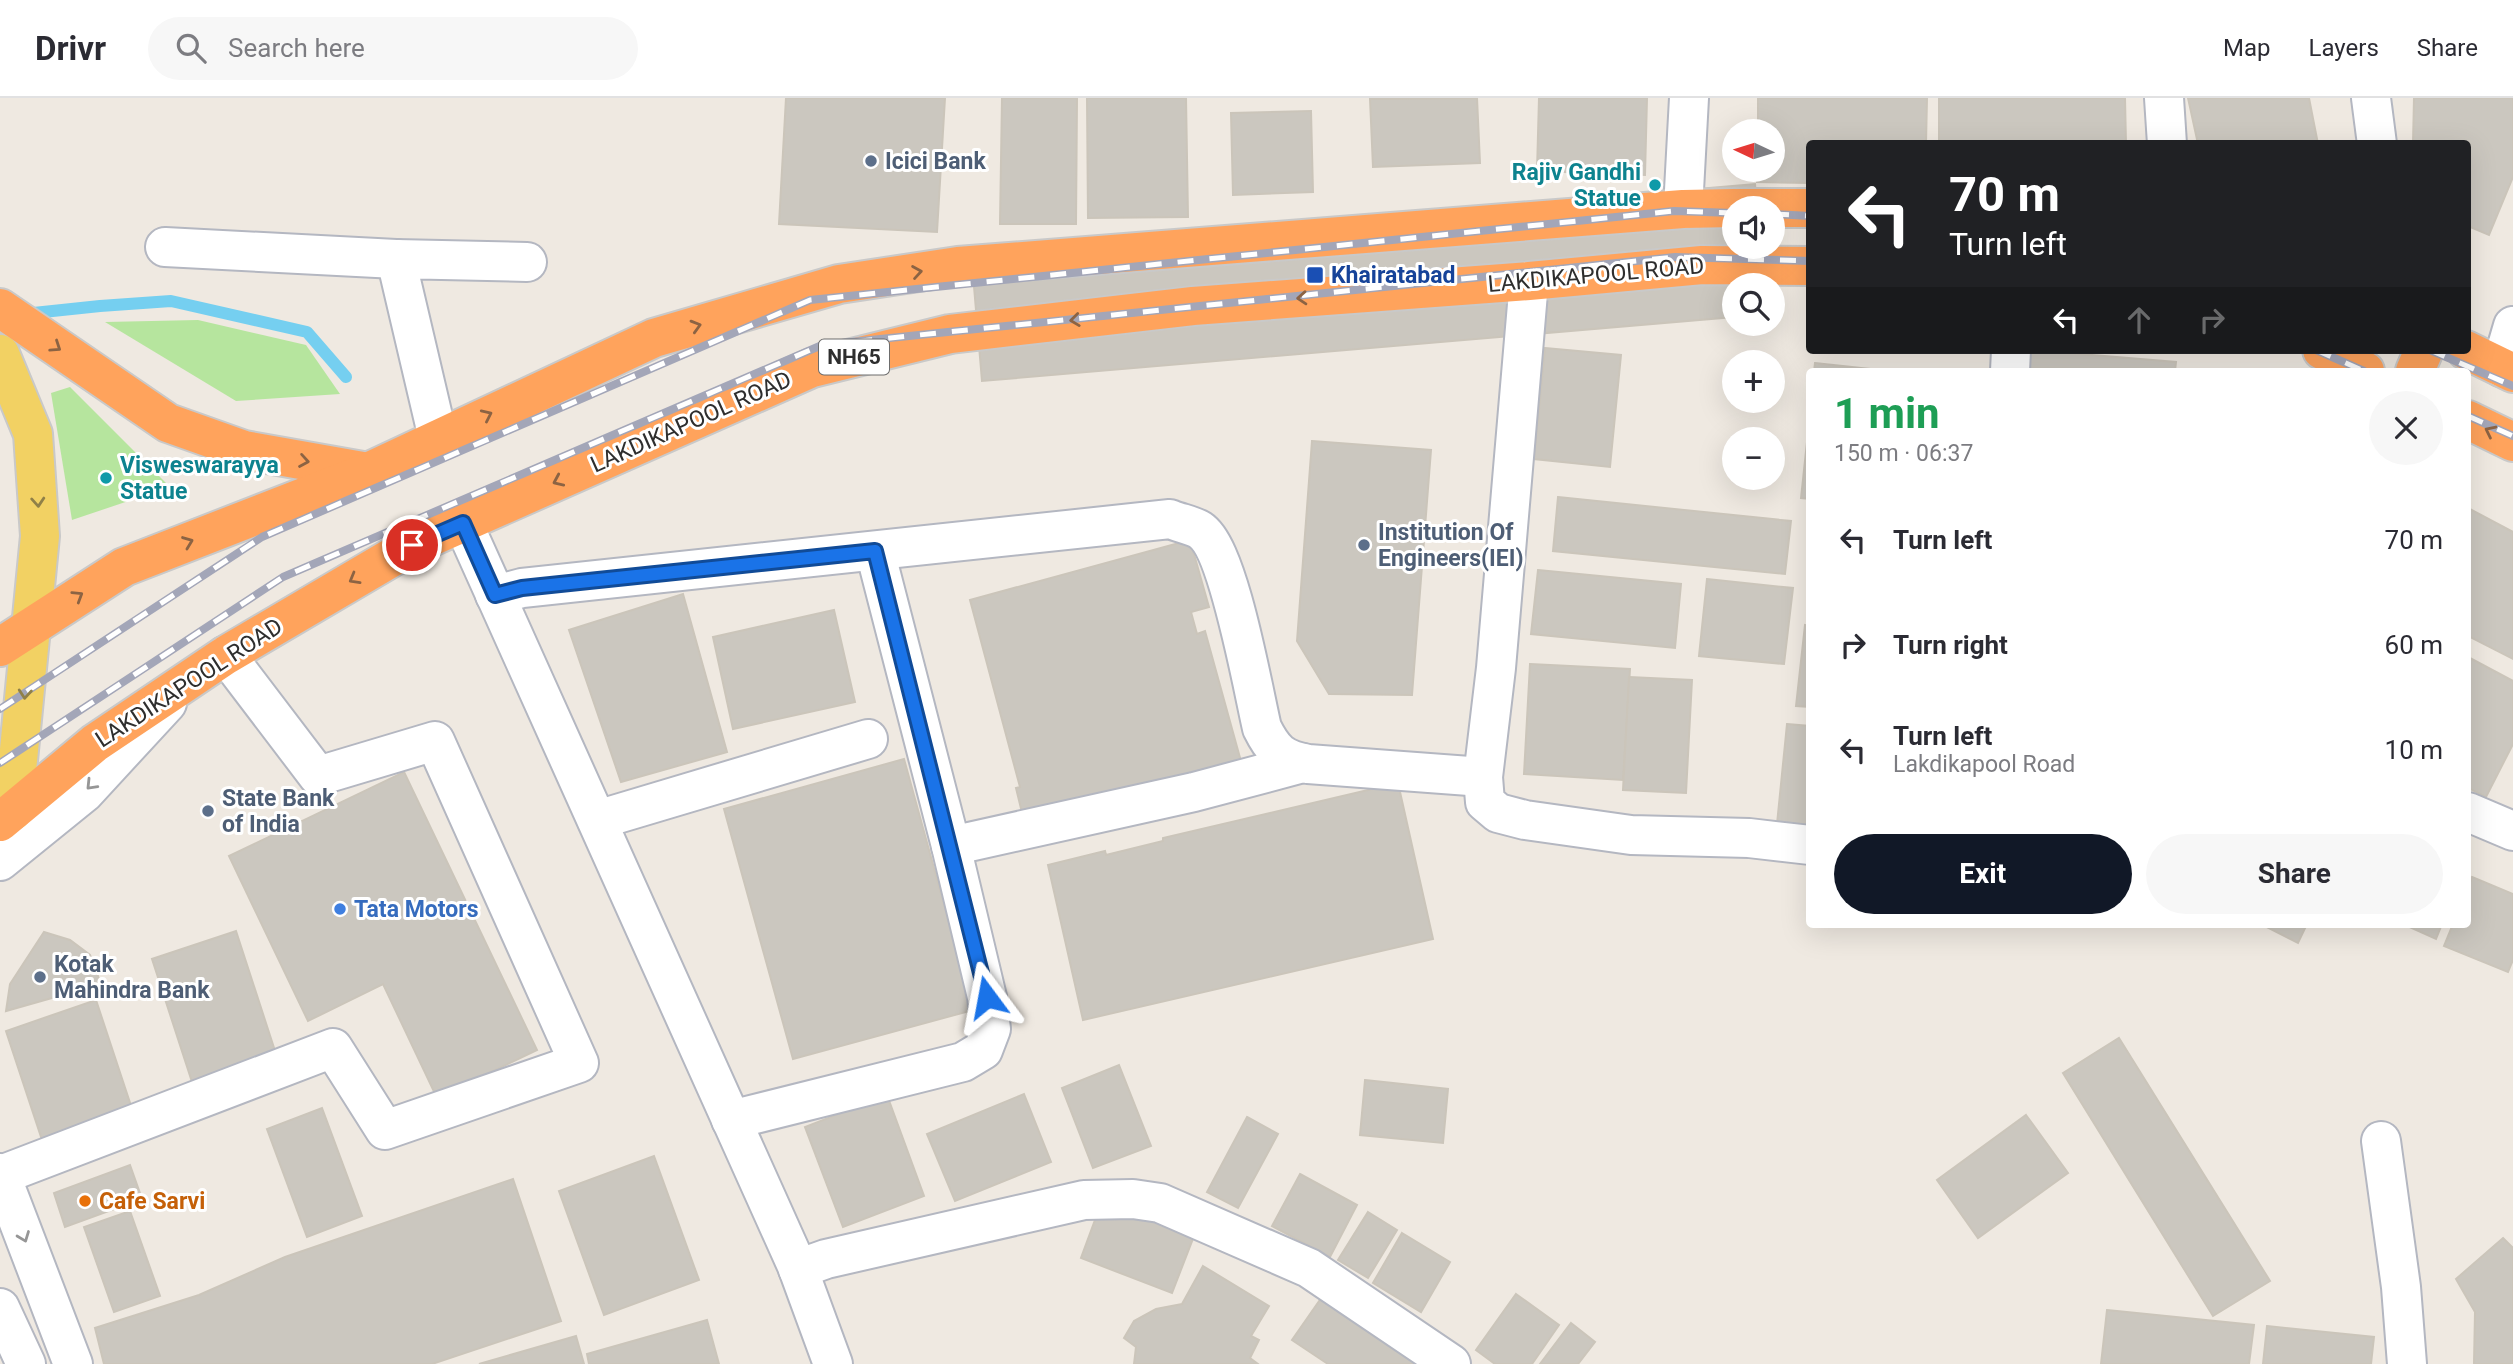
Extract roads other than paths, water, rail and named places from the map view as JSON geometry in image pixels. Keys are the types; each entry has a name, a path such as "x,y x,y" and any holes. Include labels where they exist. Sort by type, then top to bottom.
{"highway":[{"path":"0,647 124,567 368,472 654,338 839,284 958,265 1683,209 1722,208"},
{"path":"1785,208 1806,208"},
{"name":"LAKDIKAPOOL ROAD","path":"7,816 95,743 187,681 412,545 812,368 950,334 1193,306 1702,265 1806,266"},
{"path":"0,308 168,424 244,450 368,472"},
{"path":"2330,354 2359,368"},
{"path":"2471,421 2513,442"}],"main road":[{"path":"0,355 33,434 40,536 7,816"}],"street":[{"path":"1683,209 1689,98"},
{"path":"2164,98 2166,140"},
{"path":"2371,98 2376,140"},
{"path":"165,247 396,259 527,262"},
{"path":"396,259 438,438"},
{"path":"1529,281 1496,668 1483,777 1485,802 1498,813 1525,820 1631,835 1749,838 1806,845"},
{"path":"2485,365 2513,326"},
{"path":"495,595 522,588 1170,519 1201,530 1215,549 1228,583 1262,728 1270,746 1289,760 1303,763 1483,777"},
{"path":"463,523 797,1269 833,1364"},
{"path":"731,1120 963,1062 983,1050 991,1029 987,997 951,846 875,551"},
{"path":"74,1364 0,1174 333,1048 385,1130 579,1063 435,741 318,776 226,655"},
{"path":"0,861 84,793 187,681"},
{"path":"597,820 868,739"},
{"path":"951,846 1194,792 1303,763"},
{"path":"2471,813 2513,831"},
{"path":"2381,1141 2401,1287 2407,1364"},
{"path":"797,1269 826,1259 1084,1199 1133,1199 1160,1203 1309,1268 1451,1364"},
{"path":"0,1308 26,1364"}],"waterway":[{"path":"24,314 171,301 307,332 346,377"}],"railway":[{"path":"0,709 262,537 810,300 1674,211 1722,213"},
{"path":"1785,215 1806,216"},
{"path":"0,763 283,577 822,345 1675,257 1806,261"},
{"path":"2325,354 2357,368"},
{"path":"2439,354 2513,386"},
{"path":"2471,417 2513,436"}],"place":[{"name":"Icici Bank","path":"871,161"},
{"name":"Rajiv Gandhi Statue","path":"1655,185"},
{"name":"Khairatabad","path":"1315,275"},
{"name":"Visweswarayya Statue","path":"106,478"},
{"name":"Institution Of Engineers(IEI)","path":"1364,545"},
{"name":"State Bank of India","path":"208,811"},
{"name":"Tata Motors","path":"340,909"},
{"name":"Kotak Mahindra Bank","path":"40,977"},
{"name":"Cafe Sarvi","path":"85,1201"}]}
